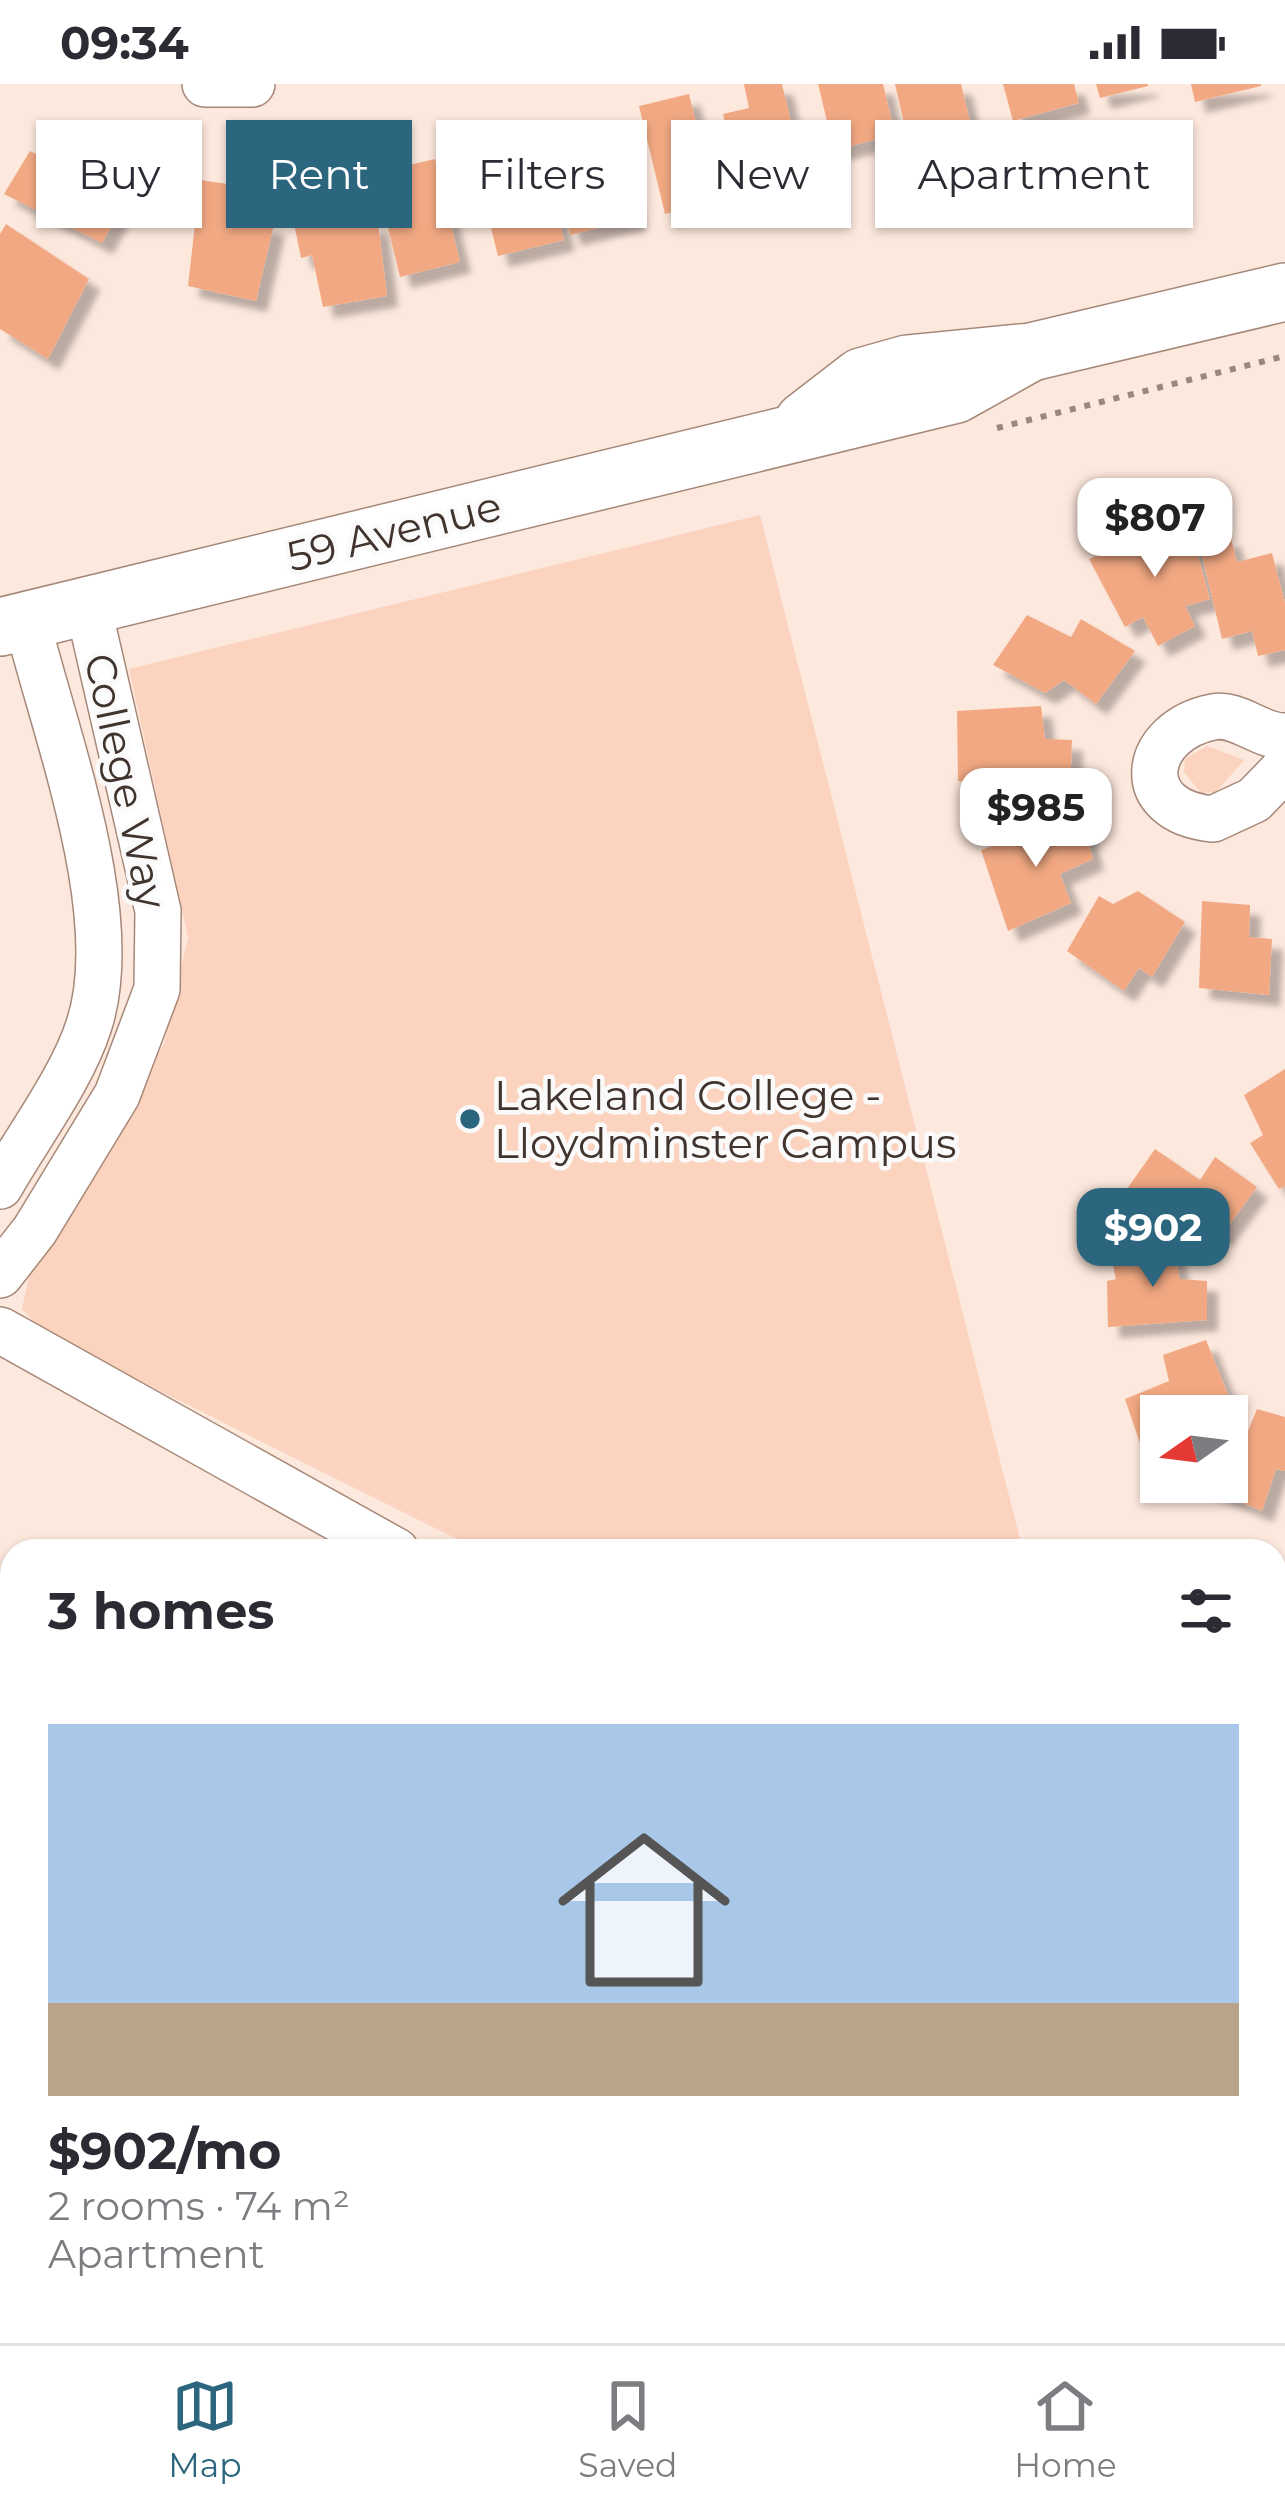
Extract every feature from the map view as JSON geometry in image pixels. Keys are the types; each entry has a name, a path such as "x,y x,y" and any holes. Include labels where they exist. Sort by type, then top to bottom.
{"main road":[{"name":"59 Avenue","path":"14,624 787,434 861,377 951,356 1031,352 1285,292"}],"street":[{"path":"205,84 252,84"},
{"name":"College Way","path":"0,1275 35,1230 117,1095 158,989 158,910 88,606"},
{"name":"College Way","path":"0,1186 89,1028 101,974 101,910 14,624"},
{"path":"1285,736 1218,715 1186,725 1162,749 1154,768 1155,790 1169,806 1213,819 1254,800 1285,768"},
{"path":"0,1330 374,1539"}],"shaded area":[{"name":"Lakeland College - Lloydminster Campus","path":"760,515 1020,1539 457,1539 46,1334 22,1309 31,1268 164,1044 188,937 129,669"},
{"path":"1207,746 1244,760 1216,792 1201,793 1184,772 1185,759"}],"building":[{"path":"744,84 782,84 790,120 724,120 723,114 749,108"},
{"path":"818,84 883,84 891,120 875,120 875,140 851,146 851,120 827,120"},
{"path":"895,84 961,84 970,120 903,120"},
{"path":"1003,84 1074,84 1079,103 1013,120"},
{"path":"1096,84 1148,84 1148,86 1100,98"},
{"path":"1191,84 1261,84 1261,86 1195,102"},
{"path":"689,94 695,120 671,120 671,213 665,214 647,139 647,120 642,120 639,106"},
{"path":"30,151 36,154 36,210 4,194"},
{"path":"435,159 436,228 452,228 460,262 400,277 388,228 412,228 412,164"},
{"path":"202,180 226,184 226,228 273,228 256,301 188,286 195,228 202,228"},
{"path":"6,224 89,279 48,359 0,329 0,234"},
{"path":"72,228 110,228 102,243"},
{"path":"295,228 379,228 387,296 323,307 312,255 301,258"},
{"path":"491,228 561,228 564,240 498,256"},
{"path":"568,228 598,228 570,235"},
{"path":"1187,516 1210,599 1185,606 1195,626 1158,646 1143,617 1125,627 1089,559"},
{"path":"1230,535 1237,562 1272,553 1285,603 1285,650 1258,656 1252,631 1222,639 1199,543"},
{"path":"1027,615 1071,637 1081,619 1135,651 1096,704 1064,680 1045,693 993,665"},
{"path":"1041,706 1045,739 1072,740 1070,789 958,781 957,711"},
{"path":"1081,816 1093,859 1060,874 1071,903 1008,931 981,850"},
{"path":"1138,891 1185,922 1152,977 1139,968 1124,991 1067,951 1099,896 1113,904"},
{"path":"1202,901 1250,905 1249,937 1272,939 1269,995 1199,988"},
{"path":"1285,1069 1285,1186 1279,1189 1250,1143 1263,1135 1244,1095"},
{"path":"1155,1149 1200,1180 1215,1157 1257,1187 1221,1236 1189,1216 1175,1235 1120,1199"},
{"path":"1172,1242 1180,1279 1207,1281 1207,1320 1108,1327 1107,1281 1116,1279 1111,1257"},
{"path":"1206,1340 1228,1395 1140,1395 1140,1443 1125,1399 1169,1381 1163,1355"},
{"path":"1257,1409 1285,1417 1285,1471 1276,1469 1262,1511 1242,1503 1248,1503 1248,1431"}],"place":[{"name":"Lakeland College - Lloydminster Campus","path":"470,1119"}]}
